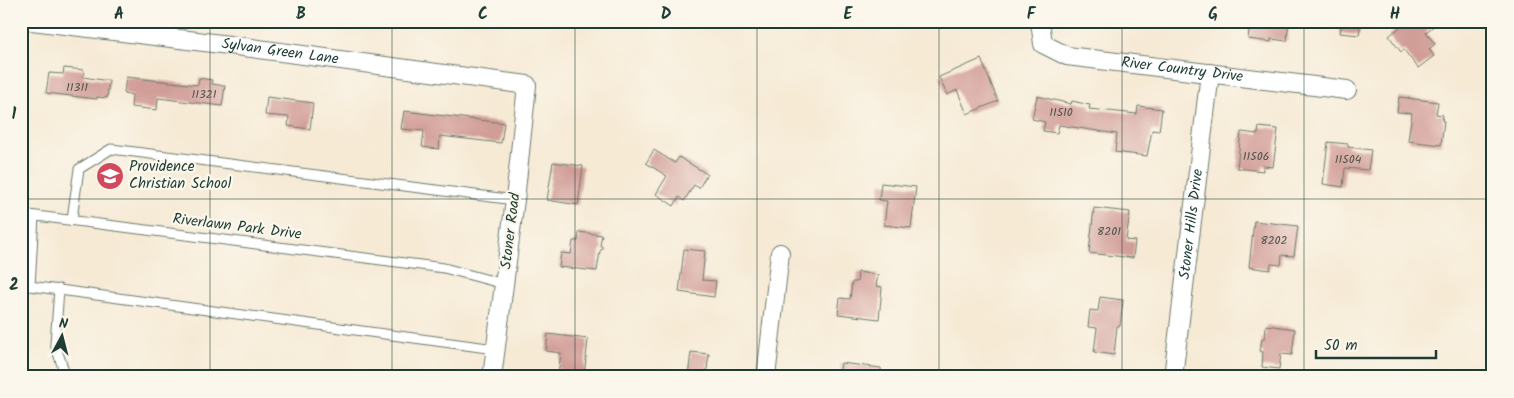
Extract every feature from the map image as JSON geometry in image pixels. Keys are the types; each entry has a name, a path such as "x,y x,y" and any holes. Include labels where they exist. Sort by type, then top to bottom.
{"street":[{"name":"Sylvan Green Lane","path":"32,21 527,84"},
{"name":"River Country Drive","path":"1040,21 1043,44 1067,56 1347,90"},
{"name":"Stoner Hills Drive","path":"1173,377 1210,73"},
{"name":"Stoner Road","path":"492,377 515,200 527,84"},
{"path":"766,377 780,253"}],"lane":[{"path":"72,219 79,169 111,149 515,200"},
{"name":"Riverlawn Park Drive","path":"21,214 444,268 504,284"},
{"path":"34,216 25,287 59,289 495,349"},
{"path":"59,289 56,344 66,377"}],"building":[{"path":"1250,21 1289,21 1287,41 1271,39 1271,42 1248,39"},
{"path":"1342,21 1361,21 1359,35 1340,33"},
{"path":"1407,21 1440,21 1426,32 1435,44 1429,49 1434,56 1418,68 1404,50 1401,52 1389,36"},
{"path":"981,59 998,101 967,114 957,90 947,95 939,77"},
{"path":"64,68 84,70 83,77 109,81 107,98 97,97 97,99 46,93 49,73 63,74"},
{"path":"126,77 198,85 199,78 212,80 212,84 225,86 222,106 158,98 157,110 131,107 132,95 124,93"},
{"path":"1037,96 1071,104 1072,101 1090,105 1089,109 1137,114 1138,106 1162,109 1159,131 1152,130 1147,156 1115,152 1117,134 1059,125 1057,133 1043,131 1045,122 1032,119"},
{"path":"267,97 313,103 310,129 288,126 289,117 265,115"},
{"path":"1399,97 1438,102 1436,114 1443,115 1442,121 1444,121 1441,145 1408,141 1412,113 1397,112"},
{"path":"404,111 504,123 501,143 440,136 439,149 422,147 424,131 401,129"},
{"path":"1259,127 1278,129 1273,167 1263,166 1263,171 1237,168 1241,132 1258,134"},
{"path":"1328,142 1348,144 1348,147 1371,150 1368,170 1345,168 1343,187 1323,184"},
{"path":"654,150 675,163 679,157 707,174 699,188 694,185 684,201 679,197 674,206 656,194 667,176 646,163"},
{"path":"553,162 583,166 578,205 547,200"},
{"path":"881,183 916,187 911,228 884,225 887,201 879,200"},
{"path":"1094,208 1130,212 1126,240 1135,241 1133,258 1089,253"},
{"path":"1254,221 1298,226 1294,256 1282,255 1281,265 1271,264 1270,270 1249,267"},
{"path":"579,232 602,235 600,244 603,248 600,251 597,271 559,267 561,253 571,254 573,241 578,241"},
{"path":"684,249 705,251 702,280 716,281 714,297 679,292"},
{"path":"858,272 878,275 876,286 882,287 879,319 838,314 840,298 850,299 852,282 857,282"},
{"path":"1100,297 1123,300 1120,326 1117,326 1114,355 1094,352 1097,328 1088,327 1090,310 1098,311"},
{"path":"1266,325 1295,329 1292,355 1281,354 1279,369 1262,367 1263,352 1260,351 1262,338 1265,338"},
{"path":"548,334 588,339 584,377 558,374 561,353 546,351"},
{"path":"691,352 709,354 706,377 688,377"},
{"path":"841,363 881,368 881,377 839,377"}],"place":[{"name":"Providence Christian School","path":"110,176"}]}
